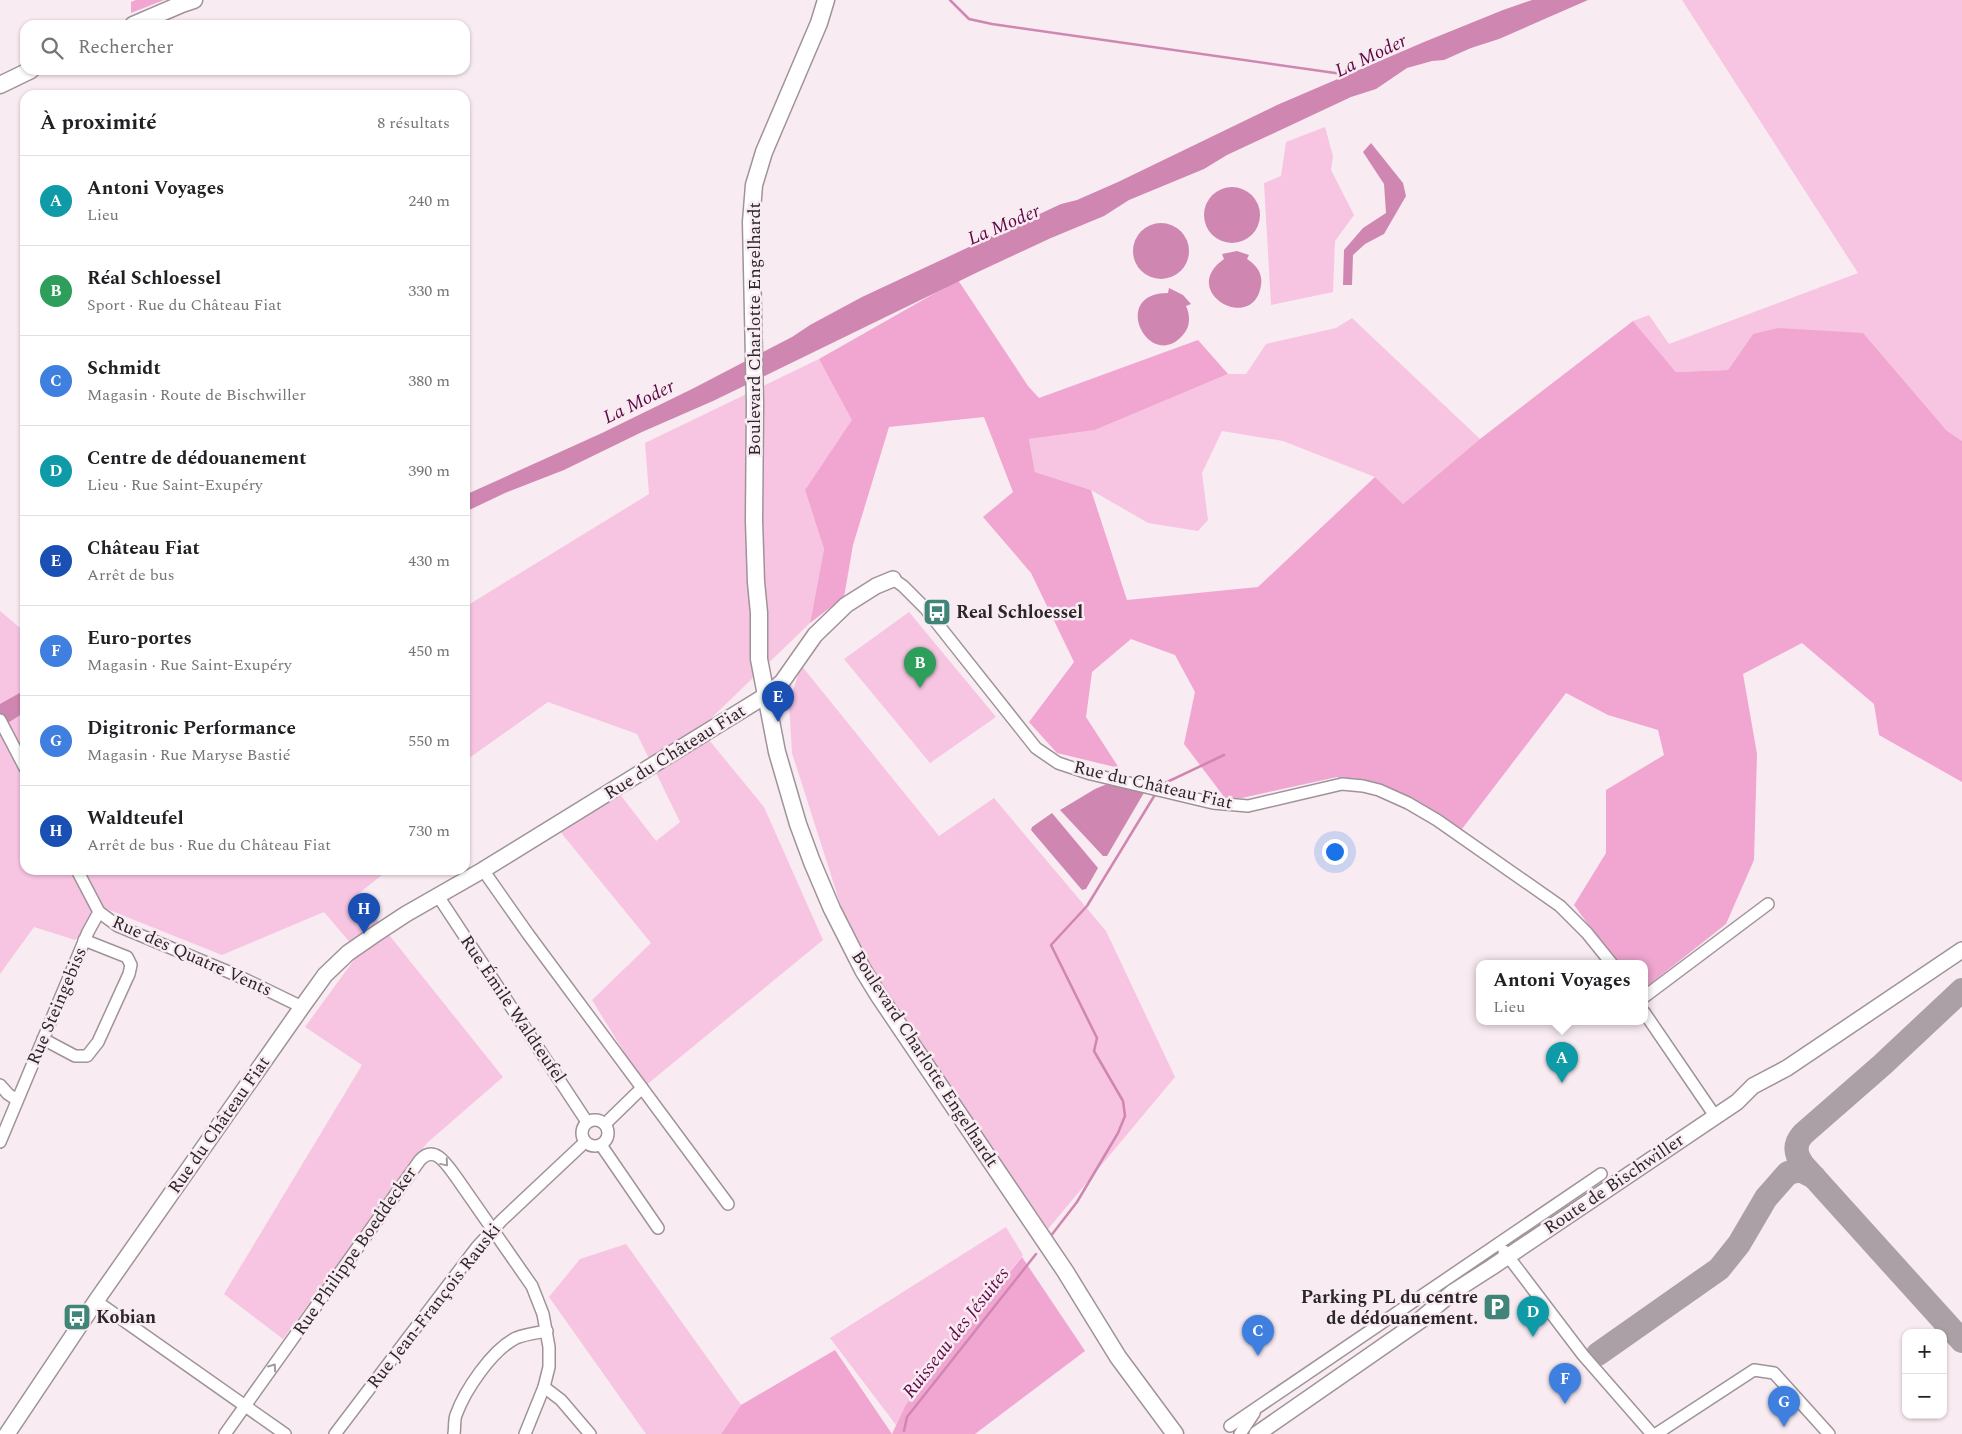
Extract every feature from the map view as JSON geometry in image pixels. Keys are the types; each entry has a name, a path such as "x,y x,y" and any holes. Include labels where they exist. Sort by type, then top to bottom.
{"main road":[{"path":"145,20 194,0"},
{"name":"Boulevard Charlotte Engelhardt","path":"826,0 819,24 764,152 754,185 751,222 756,582 752,601 751,629 759,659 765,696 788,790 812,862 832,909 859,962 894,1020 1065,1271 1118,1357 1175,1434"},
{"path":"0,85 21,75"},
{"name":"Boulevard Charlotte Engelhardt","path":"1132,1376 1162,1434"}],"street":[{"name":"Rue du Château Fiat","path":"6,1434 96,1301 325,975 348,953 406,914 483,870 765,696 782,682 815,635 846,605 876,586 893,579 903,586 925,608 1036,748 1058,763 1091,774 1212,802 1248,806 1332,786 1363,786 1379,790 1408,803 1437,820 1560,906 1587,933 1609,960"},
{"path":"0,720 20,759"},
{"path":"483,870 528,934 728,1204"},
{"name":"Rue des Quatre Vents","path":"80,875 99,912 118,926 236,975 302,1007"},
{"name":"Rue Émile Waldteufel","path":"438,896 588,1122"},
{"path":"1648,994 1768,904"},
{"name":"Rue Steingebiss","path":"0,1142 84,940 99,912"},
{"path":"43,1039 75,1056 88,1056 98,1042 128,974 131,965 127,957 84,940"},
{"name":"Route de Bischwiller","path":"1251,1434 1261,1431 1469,1288 1492,1267 1503,1250 1737,1102 1760,1092 1787,1068 1962,950"},
{"path":"1648,1018 1715,1116"},
{"path":"0,1085 17,1100"},
{"path":"604,1124 642,1088"},
{"path":"598,1120 604,1124 608,1135 602,1145 593,1146 585,1142 582,1134 584,1125 588,1122 598,1120"},
{"name":"Rue Jean-François Rauski","path":"334,1434 441,1292 492,1230 585,1142"},
{"path":"602,1145 658,1228"},
{"name":"Rue Philippe Boeddecker","path":"225,1434 423,1156 434,1154 444,1160 532,1286 543,1314 549,1347 548,1367 544,1387 526,1434"},
{"path":"1230,1426 1503,1250 1601,1174"},
{"path":"1503,1250 1583,1355 1652,1434"},
{"path":"96,1301 285,1434"},
{"path":"454,1434 455,1417 459,1408 484,1368 502,1348 516,1339 532,1333 547,1331"},
{"path":"1656,1434 1754,1370 1774,1373 1829,1434"},
{"path":"544,1387 561,1400 590,1434"},
{"path":"1240,1434 1256,1409"}],"shaded area":[{"path":"136,0 164,0 131,13 131,2"},
{"path":"1532,0 1588,0 1499,39 1471,48 1444,60 1432,61 1407,68 1376,89 1351,97 1227,155 1204,169 1129,200 1104,216 980,271 713,401 642,432 564,470 505,493 470,510 470,493 602,433 694,388 792,337 862,297 1061,204 1077,200 1118,182 1277,105 1503,10"},
{"path":"1682,0 1962,0 1962,441 1946,430 1753,334 1728,370 1676,372 1633,321 1649,315 1669,344 1858,273"},
{"path":"1325,127 1333,156 1331,170 1354,215 1335,241 1333,292 1271,305 1264,183 1281,176 1286,142"},
{"path":"1371,143 1403,183 1406,196 1384,234 1365,244 1353,255 1352,285 1343,285 1344,250 1363,228 1386,213 1384,184 1363,152"},
{"path":"1226,187 1238,187 1252,195 1260,209 1258,226 1252,235 1238,243 1226,243 1216,238 1209,231 1204,221 1204,209 1209,199 1216,192"},
{"path":"1155,223 1167,223 1181,231 1189,245 1187,262 1181,271 1167,279 1155,279 1145,274 1138,267 1133,257 1133,245 1138,235 1145,228"},
{"path":"1237,251 1249,255 1247,259 1258,270 1261,277 1261,285 1255,300 1246,307 1234,307 1222,303 1213,295 1209,284 1212,272 1224,259 1222,254"},
{"path":"958,280 1028,386 1039,398 1198,340 1228,374 1095,430 1029,439 1035,472 1091,490 1127,600 1258,587 1375,477 1403,504 1480,439 1633,321 1676,372 1728,370 1753,334 1778,328 1863,333 1946,430 1962,441 1962,782 1879,735 1874,704 1802,643 1743,674 1757,754 1754,860 1726,924 1648,986 1648,960 1614,960 1574,905 1606,853 1606,790 1664,755 1658,730 1608,715 1566,693 1462,829 1337,777 1242,798 1225,798 1184,744 1195,692 1175,655 1131,639 1092,672 1086,717 1119,768 1057,753 1029,722 1074,662 1031,573 983,517 1013,492 984,417 889,427 853,545 844,597 810,623 824,549 805,490 852,420 819,359"},
{"path":"1169,288 1183,295 1191,304 1186,306 1189,322 1182,336 1170,344 1158,344 1148,338 1140,328 1138,316 1141,305 1150,296 1168,293"},
{"path":"1352,318 1480,439 1403,504 1375,477 1283,441 1222,431 1202,473 1208,520 1198,531 1148,523 1091,490 1035,472 1029,439 1095,430 1228,374 1246,374 1266,344 1336,328"},
{"path":"819,359 853,420 805,490 824,549 810,623 700,729 764,807 823,940 645,1086 592,1000 651,943 558,829 619,793 656,841 680,822 637,734 548,702 470,757 470,604 649,494 645,443"},
{"path":"0,611 20,628 20,875 382,875 357,895 503,1077 427,1143 283,1339 224,1294 362,1065 305,1027 359,953 324,912 222,955 104,908 75,940 34,927 0,974"},
{"path":"909,612 996,717 930,763 844,659"},
{"path":"801,665 939,836 994,798 1106,931 1175,1077 1048,1229 885,990 846,922 792,753 789,704"},
{"path":"20,693 20,715 0,728 0,704"},
{"path":"1107,784 1145,791 1107,856 1103,856 1060,810"},
{"path":"1052,813 1098,868 1086,889 1082,890 1031,830 1032,827"},
{"path":"1006,1227 1023,1255 928,1372 905,1406 896,1425 830,1338"},
{"path":"626,1244 741,1405 721,1434 646,1434 549,1297 580,1259"},
{"path":"1022,1257 1085,1351 975,1434 892,1434 905,1406 928,1372"},
{"path":"835,1350 892,1434 721,1434 741,1405"}],"waterway":[{"name":"La Moder","path":"950,0 969,19 992,24 1346,76"},
{"path":"1165,783 1224,755"},
{"name":"Ruisseau des Jésuites","path":"1050,1237 1077,1202 1118,1133 1125,1116 1123,1101 1094,1051 1097,1038 1051,945 1087,906 1156,793"},
{"name":"Ruisseau des Jésuites","path":"904,1431 907,1417 1036,1254"}],"taxiway":[{"path":"1962,990 1882,1065 1803,1134 1797,1145 1798,1157 1803,1165 1962,1341"},
{"path":"1598,1354 1719,1269 1739,1244 1766,1198 1788,1173 1800,1170 1814,1177"}],"place":[{"name":"Real Schloessel","path":"937,612"},
{"name":"Réal Schloessel","path":"920,688"},
{"name":"Château Fiat","path":"778,722"},
{"name":"Waldteufel","path":"364,934"},
{"name":"Antoni Voyages","path":"1562,1083"},
{"name":"Parking PL du centre de dédouanement.","path":"1497,1307"},
{"name":"Kobian","path":"77,1317"},
{"name":"Centre de dédouanement","path":"1533,1337"},
{"name":"Schmidt","path":"1258,1356"},
{"name":"Euro-portes","path":"1565,1404"},
{"name":"Digitronic Performance","path":"1784,1427"}]}
